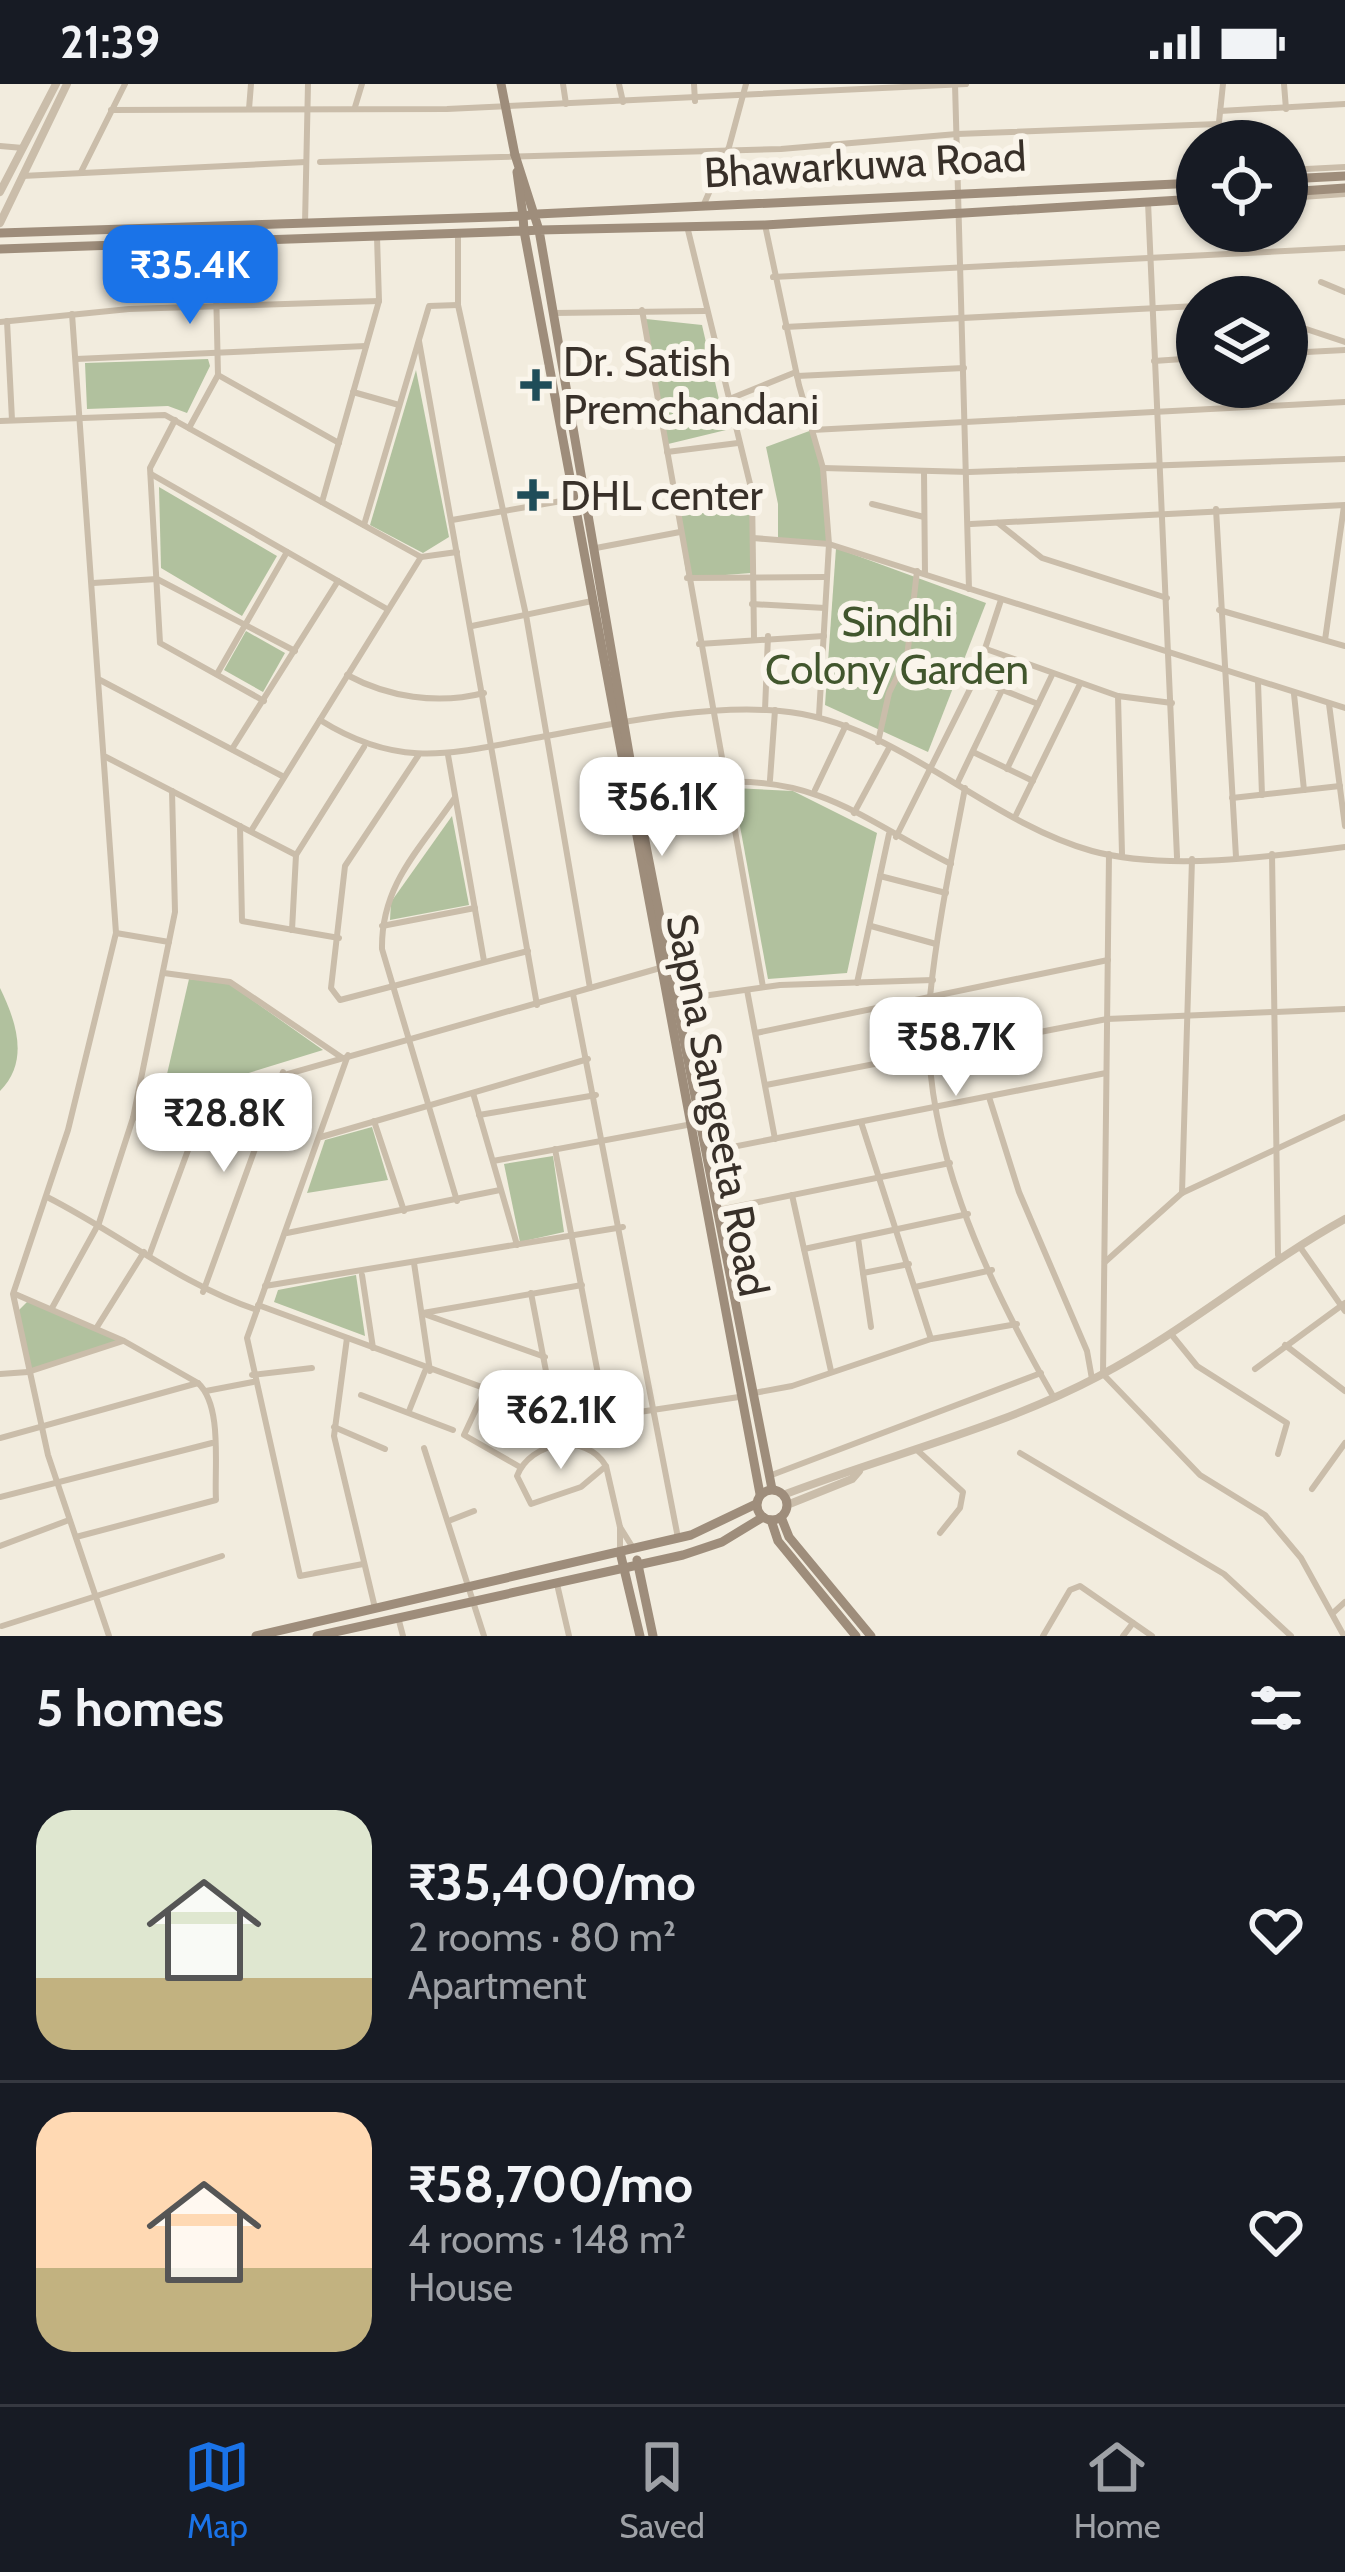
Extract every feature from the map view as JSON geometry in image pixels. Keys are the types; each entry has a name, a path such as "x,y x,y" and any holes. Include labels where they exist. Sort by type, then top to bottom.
{"main road":[{"path":"501,84 515,155"},
{"name":"Sapna Sangeeta Road","path":"515,155 537,214 596,601 664,967 687,1125 745,1395 769,1476 763,1496"},
{"name":"Sapna Sangeeta Road","path":"515,155 524,232 596,548 621,727"},
{"path":"1308,173 1345,172"},
{"name":"Bhawarkuwa Road","path":"0,233 523,216 1176,184"},
{"path":"1308,194 1345,191"},
{"name":"Bhawarkuwa Road","path":"0,248 765,225 1176,200"},
{"name":"Sapna Sangeeta Road","path":"664,967 675,1000 715,1210 763,1496"},
{"path":"763,1496 778,1541 856,1636"},
{"path":"256,1636 634,1550 718,1526 763,1496 785,1500 771,1518 722,1543 317,1636"},
{"path":"771,1518 871,1636"},
{"path":"634,1550 653,1636"},
{"path":"620,1552 640,1636"}],"street":[{"path":"0,193 56,84"},
{"path":"0,223 67,84"},
{"path":"81,172 125,84"},
{"path":"249,109 251,84"},
{"path":"305,224 308,84"},
{"path":"355,107 362,84"},
{"path":"563,84 566,104"},
{"path":"620,84 623,102"},
{"path":"694,84 695,101"},
{"path":"703,206 729,147 746,84"},
{"path":"955,84 969,589"},
{"path":"111,110 695,101 966,84"},
{"path":"1219,120 1223,84"},
{"path":"1284,84 1286,109"},
{"path":"1220,111 1345,104"},
{"path":"320,162 868,144 957,134 1176,126"},
{"path":"0,146 23,148"},
{"path":"22,176 306,162"},
{"path":"1148,202 1177,857"},
{"path":"765,225 784,327 823,468 829,544 819,716"},
{"path":"687,226 752,491 754,638"},
{"path":"458,233 458,305 499,512 526,615 590,988"},
{"path":"322,502 379,301 377,234"},
{"path":"189,428 218,375 215,238"},
{"path":"773,277 1345,248"},
{"path":"1321,281 1345,292"},
{"path":"12,420 3,322 216,304 379,301"},
{"path":"364,525 429,306 458,305"},
{"path":"784,327 1176,307"},
{"path":"643,310 763,987"},
{"path":"554,313 705,311"},
{"path":"72,314 116,933 108,985 47,1197 13,1294 56,1481 109,1636"},
{"path":"1308,331 1345,346"},
{"path":"418,340 537,1005"},
{"path":"76,358 366,346"},
{"path":"1308,350 1345,346"},
{"path":"1154,361 1176,359"},
{"path":"727,400 796,374 964,368"},
{"path":"0,374 10,374"},
{"path":"218,375 339,443"},
{"path":"353,392 400,405"},
{"path":"812,430 1345,402"},
{"path":"0,421 165,415 421,557 458,552"},
{"path":"175,420 151,473 160,643 264,701"},
{"path":"667,452 738,442"},
{"path":"823,468 969,472 1345,459"},
{"path":"878,742 889,693 907,657 921,572 923,472"},
{"path":"151,473 388,610"},
{"path":"676,508 752,491"},
{"path":"452,520 581,498"},
{"path":"872,504 924,518"},
{"path":"970,524 1345,504 1325,640"},
{"path":"1216,509 1236,856"},
{"path":"997,521 1012,539 1042,558 1167,598"},
{"path":"596,548 680,532"},
{"path":"753,538 829,544 1345,708"},
{"path":"216,674 287,552"},
{"path":"251,831 421,557"},
{"path":"687,578 751,573 825,577"},
{"path":"93,583 157,579 295,651"},
{"path":"232,749 338,581"},
{"path":"857,983 879,875 892,836 932,772 976,675 1001,599"},
{"path":"472,626 596,601"},
{"path":"752,604 825,608"},
{"path":"1220,610 1345,646"},
{"path":"768,636 770,780"},
{"path":"699,644 824,636"},
{"path":"986,649 1118,696 1172,703"},
{"path":"907,657 976,675 1038,704"},
{"path":"346,675 376,691 405,695 464,698 484,693"},
{"path":"1007,769 1052,675"},
{"path":"100,680 284,777"},
{"path":"1258,682 1262,795"},
{"path":"1016,815 1080,684"},
{"path":"1001,690 961,786 930,1000 930,1053 936,1108 968,1214 1053,1396"},
{"path":"1294,694 1304,790"},
{"path":"1118,696 1122,856"},
{"path":"1329,704 1345,826"},
{"path":"320,720 364,746 418,756 494,749 545,736 712,710 819,716 890,747 1016,815 1109,854 1192,859 1345,847"},
{"path":"815,790 846,725"},
{"path":"292,930 296,854 364,746"},
{"path":"854,813 890,747"},
{"path":"973,752 1033,782"},
{"path":"448,755 484,961"},
{"path":"418,756 349,857 331,988 340,1000 528,951"},
{"path":"106,758 296,854"},
{"path":"725,782 770,780 815,790 892,836 951,864"},
{"path":"1232,798 1340,786"},
{"path":"52,1308 99,1223 133,1118 175,912 172,791"},
{"path":"454,800 388,893 382,926 392,983 457,1202"},
{"path":"239,826 242,921 339,938"},
{"path":"1109,854 1103,1374 1200,1475 1265,1514 1301,1558 1344,1636"},
{"path":"1272,854 1270,1016 1278,1255"},
{"path":"1181,1193 1192,859"},
{"path":"879,875 946,893"},
{"path":"382,926 475,908"},
{"path":"871,926 938,944"},
{"path":"116,933 170,942"},
{"path":"756,1033 1108,960"},
{"path":"133,1118 664,967"},
{"path":"164,973 230,982 344,1056"},
{"path":"675,1000 763,987 933,980"},
{"path":"747,990 775,1139"},
{"path":"573,994 622,1227 678,1538"},
{"path":"766,1085 1107,1018 1344,1012"},
{"path":"344,1056 246,1351 300,1576 363,1564"},
{"path":"320,1137 588,1059"},
{"path":"203,1292 283,1072"},
{"path":"704,1152 1107,1073"},
{"path":"473,1093 517,1245"},
{"path":"97,1328 146,1254 208,1095"},
{"path":"479,1115 596,1095"},
{"path":"989,1097 1019,1192 1087,1352 1092,1379"},
{"path":"1105,1262 1181,1193 1345,1117"},
{"path":"374,1121 404,1211"},
{"path":"861,1122 900,1230 931,1339"},
{"path":"494,1161 687,1125"},
{"path":"555,1149 606,1417"},
{"path":"715,1210 950,1163"},
{"path":"286,1233 500,1190"},
{"path":"792,1195 831,1371"},
{"path":"47,1197 99,1223 203,1292 258,1307 555,1414 606,1417 745,1395 931,1339 1017,1324"},
{"path":"804,1250 968,1214"},
{"path":"785,1500 1103,1374 1278,1255 1345,1219"},
{"path":"266,1286 622,1227"},
{"path":"858,1238 872,1327"},
{"path":"1255,1369 1343,1306 1298,1244"},
{"path":"409,1412 427,1371 414,1263"},
{"path":"863,1273 909,1264"},
{"path":"915,1287 992,1270"},
{"path":"362,1273 373,1348"},
{"path":"423,1313 582,1285"},
{"path":"531,1293 555,1414"},
{"path":"13,1294 124,1341 206,1391 213,1443 213,1502 76,1537"},
{"path":"423,1313 544,1357"},
{"path":"1169,1331 1196,1366 1288,1423 1278,1454"},
{"path":"347,1338 334,1427 375,1608"},
{"path":"0,1374 28,1372 124,1341"},
{"path":"1285,1345 1345,1391"},
{"path":"206,1391 312,1368"},
{"path":"769,1476 1041,1373"},
{"path":"1337,1385 1345,1376"},
{"path":"0,1438 198,1383"},
{"path":"484,1391 466,1438 520,1467"},
{"path":"362,1395 453,1430"},
{"path":"334,1427 386,1449"},
{"path":"0,1497 213,1443"},
{"path":"1312,1489 1345,1443"},
{"path":"606,1466 581,1486 531,1504 518,1482 520,1467 529,1454 557,1444 598,1454 606,1466 620,1527 620,1552"},
{"path":"424,1448 452,1520 484,1636"},
{"path":"917,1450 963,1492 960,1508 940,1533"},
{"path":"1020,1453 1224,1574 1291,1636"},
{"path":"452,1520 474,1511"},
{"path":"0,1546 69,1520"},
{"path":"620,1527 634,1550"},
{"path":"2,1626 95,1592 222,1556"},
{"path":"556,1580 569,1636"},
{"path":"1043,1636 1070,1590 1080,1586 1152,1636"},
{"path":"1333,1613 1345,1602"},
{"path":"398,1616 403,1636"},
{"path":"1124,1636 1136,1629"}],"green space":[{"path":"646,319 702,325 726,430 664,445"},
{"path":"208,359 210,366 187,413 168,406 87,409 85,363"},
{"path":"416,370 449,537 423,553 370,525"},
{"path":"812,430 823,468 829,544 778,539 778,504 766,447"},
{"path":"159,487 277,556 242,616 161,568"},
{"path":"752,492 751,573 687,578 676,508"},
{"name":"Sindhi Colony Garden","path":"836,548 986,603 928,752 825,705"},
{"path":"246,631 285,653 263,692 224,670"},
{"path":"733,788 793,791 877,833 847,973 768,979"},
{"path":"452,816 469,905 390,920 391,902"},
{"path":"189,979 228,983 323,1050 161,1100"},
{"path":"0,988 15,1027 17,1054 15,1067 0,1091"},
{"path":"372,1127 388,1180 307,1193 325,1140"},
{"path":"553,1156 564,1232 520,1242 504,1164"},
{"path":"356,1275 365,1336 274,1302 278,1290"},
{"path":"29,1300 124,1341 28,1372 17,1312"}],"place":[{"name":"Dr. Satish Premchandani","path":"536,385"},
{"name":"DHL center","path":"533,495"}]}
